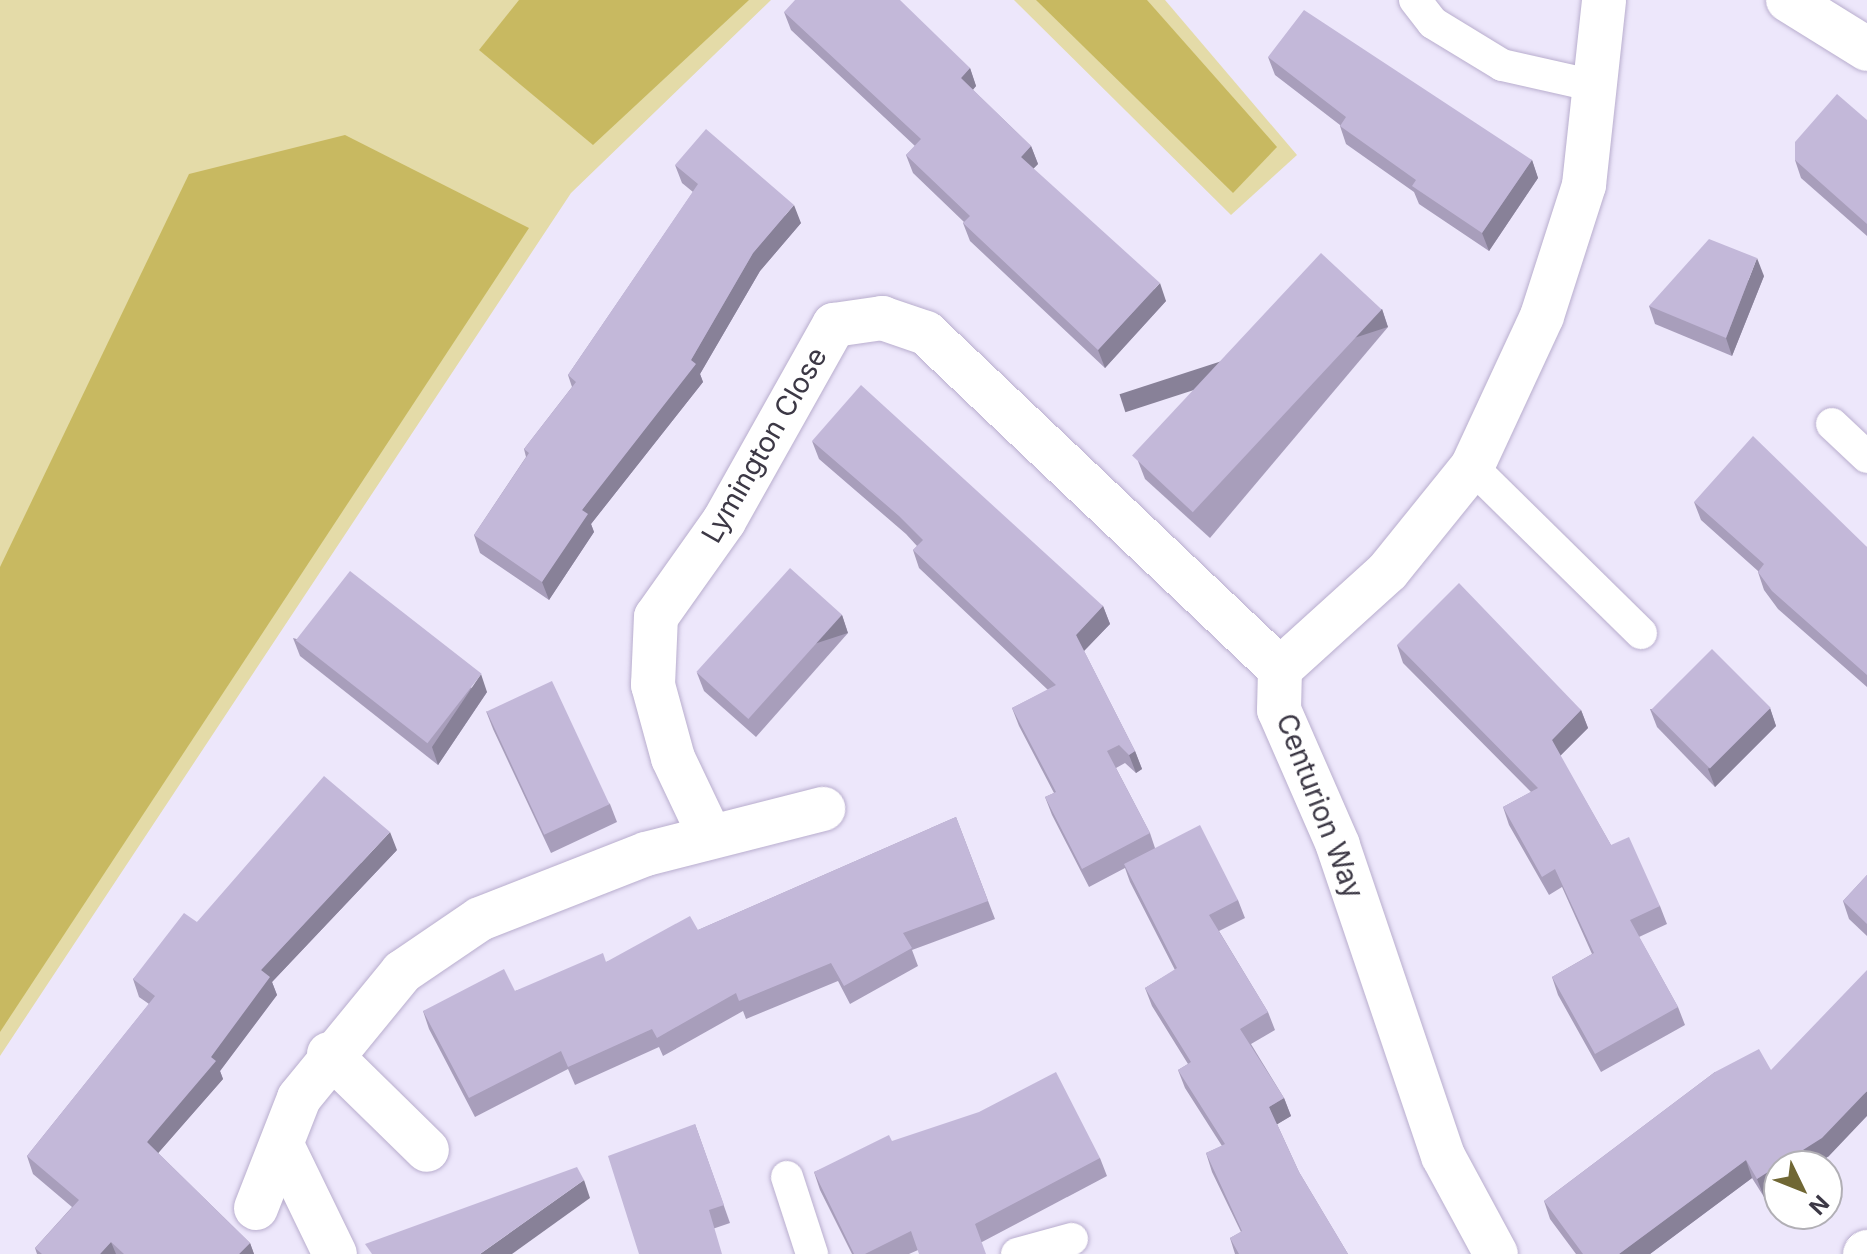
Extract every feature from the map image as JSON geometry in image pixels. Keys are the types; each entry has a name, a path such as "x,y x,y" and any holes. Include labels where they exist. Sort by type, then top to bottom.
{"street":[{"path":"1280,669 1388,571 1472,467 1542,316 1584,185 1591,85 1604,0"},
{"path":"1788,0 1867,49"},
{"name":"Lymington Close","path":"710,836 673,758 653,685 656,617 724,521 834,325 882,318 926,333 1280,669"},
{"name":"Centurion Way","path":"1280,669 1279,710 1338,845 1443,1156 1496,1254"},
{"path":"256,1208 299,1098 329,1054 402,972 480,919 710,836 823,809"},
{"path":"329,1054 427,1150"},
{"path":"282,1145 335,1254"}],"lane":[{"path":"1415,0 1433,23 1502,65 1591,85"},
{"path":"1832,424 1867,457"},
{"path":"1472,467 1641,633"},
{"path":"787,1177 812,1254"},
{"path":"1017,1254 1072,1239"}],"shaded area":[{"path":"0,0 771,0 571,193 0,1056"},
{"path":"519,0 749,0 593,145 479,50"},
{"path":"1014,0 1165,0 1297,155 1231,215"},
{"path":"1036,0 1147,0 1277,147 1233,193"},
{"path":"345,135 529,228 0,1032 0,567 189,174"}],"building":[{"path":"795,0 900,0 970,68 961,78 1031,146 1021,157 1160,283 1098,350 963,223 970,216 906,155 921,139 784,12"},
{"path":"1304,10 1532,160 1482,233 1412,186 1416,180 1340,126 1346,117 1268,57"},
{"path":"1837,94 1867,120 1867,224 1795,160 1795,142"},
{"path":"706,129 794,205 753,253 691,360 696,364 582,510 588,514 542,582 474,535 529,453 524,449 576,382 568,375 698,184 675,165"},
{"path":"1709,239 1757,258 1726,338 1649,306"},
{"path":"1321,253 1382,310 1193,512 1132,456"},
{"path":"861,385 1103,606 1076,635 1135,751 1129,755 1119,745 1107,751 1150,833 1082,869 1045,797 1056,792 1012,708 1056,685 913,550 923,540 899,516 812,441"},
{"path":"1753,436 1867,547 1867,675 1772,591 1758,572 1764,564 1694,502"},
{"path":"790,568 842,615 748,719 696,672"},
{"path":"350,571 482,674 427,743 296,640"},
{"path":"1459,583 1581,710 1552,740 1611,845 1629,837 1660,906 1630,920 1678,1007 1595,1054 1552,977 1594,953 1555,869 1542,877 1503,807 1538,788 1397,645"},
{"path":"1712,649 1771,708 1710,769 1651,710"},
{"path":"552,681 609,804 544,835 487,711"},
{"path":"324,776 390,832 261,970 270,977 211,1057 216,1061 147,1142 250,1243 239,1254 124,1254 111,1242 100,1254 42,1254 35,1248 79,1200 27,1156 155,996 133,979 184,913 197,922"},
{"path":"956,817 988,901 903,933 912,948 844,986 831,963 739,1001 736,993 657,1038 652,1029 568,1067 561,1051 469,1098 423,1011 504,969 515,991 603,953 606,962 690,916 698,930"},
{"path":"1200,825 1238,900 1209,915 1268,1012 1240,1029 1284,1098 1269,1107 1299,1172 1348,1254 1239,1254 1230,1238 1242,1231 1206,1153 1225,1144 1178,1070 1191,1062 1145,988 1177,968 1124,864"},
{"path":"1867,875 1867,924 1843,901"},
{"path":"1867,970 1867,1091 1822,1138 1803,1150 1763,1150 1763,1175 1757,1179 1746,1160 1619,1254 1583,1254 1544,1201 1715,1072 1759,1049 1771,1070"},
{"path":"1056,1072 1100,1158 975,1224 986,1254 919,1254 911,1231 865,1254 854,1254 814,1172 889,1135 892,1141 979,1112"},
{"path":"695,1124 724,1205 709,1210 722,1254 639,1254 608,1156"},
{"path":"577,1167 584,1180 480,1254 372,1254 365,1244"}]}
